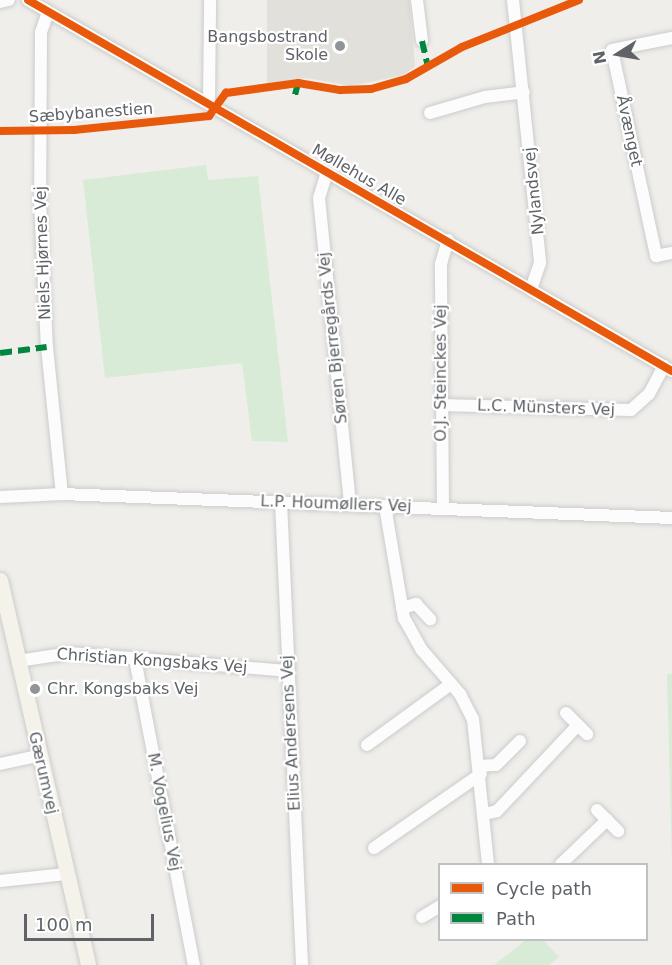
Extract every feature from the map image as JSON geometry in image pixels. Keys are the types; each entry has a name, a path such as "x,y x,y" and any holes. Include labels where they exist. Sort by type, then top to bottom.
{"main road":[{"name":"Gærumvej","path":"0,580 88,965"}],"street":[{"path":"0,2 9,0"},
{"path":"209,104 210,0"},
{"path":"417,0 422,41"},
{"name":"Nylandsvej","path":"513,0 540,263 531,289"},
{"name":"Møllehus Alle","path":"31,1 668,369"},
{"name":"Niels Hjørnes Vej","path":"48,12 40,32 40,201 47,347 62,494"},
{"name":"Åvænget","path":"672,38 612,50 656,256 672,253"},
{"path":"429,113 485,97 524,93"},
{"name":"Søren Bjerregårds Vej","path":"327,172 319,198 350,505"},
{"name":"O.J. Steinckes Vej","path":"443,508 441,264 448,240"},
{"name":"L.C. Münsters Vej","path":"441,405 631,410 642,403 668,369"},
{"name":"L.P. Houmøllers Vej","path":"0,497 62,494 672,518"},
{"name":"Elius Andersens Vej","path":"281,502 302,965"},
{"path":"385,506 402,608 421,649 452,684 473,719 488,863"},
{"path":"402,608 416,604 430,619"},
{"name":"Christian Kongsbaks Vej","path":"18,661 50,654 287,671"},
{"name":"M. Vogelius Vej","path":"135,659 194,965"},
{"path":"367,745 452,684"},
{"path":"566,713 587,734"},
{"path":"484,814 497,811 578,724"},
{"path":"374,848 480,770 496,765 520,741"},
{"path":"0,764 39,756"},
{"path":"597,810 618,831"},
{"path":"562,863 607,820"},
{"path":"0,881 66,874"},
{"path":"422,917 438,907"}],"shaded area":[{"name":"Bangsbostrand Skole","path":"267,0 409,0 415,66 404,75 351,86 307,78 267,83"}],"green space":[{"path":"206,165 208,180 258,176 288,442 252,441 242,363 105,378 83,180"},
{"path":"667,674 672,674 672,864"},
{"path":"525,941 544,941 559,957 549,965 494,965"}],"marked path":[{"path":"422,41 428,66"},
{"path":"293,84 298,83 294,99"},
{"path":"0,353 47,347"}],"cycle path":[{"path":"28,0 672,371"},
{"name":"Sæbybanestien","path":"0,131 74,130 209,116 226,93 298,83 340,90 371,89 406,79 462,47 579,0"}],"place":[{"name":"Bangsbostrand Skole","path":"340,46"},
{"name":"Chr. Kongsbaks Vej","path":"35,689"}]}
